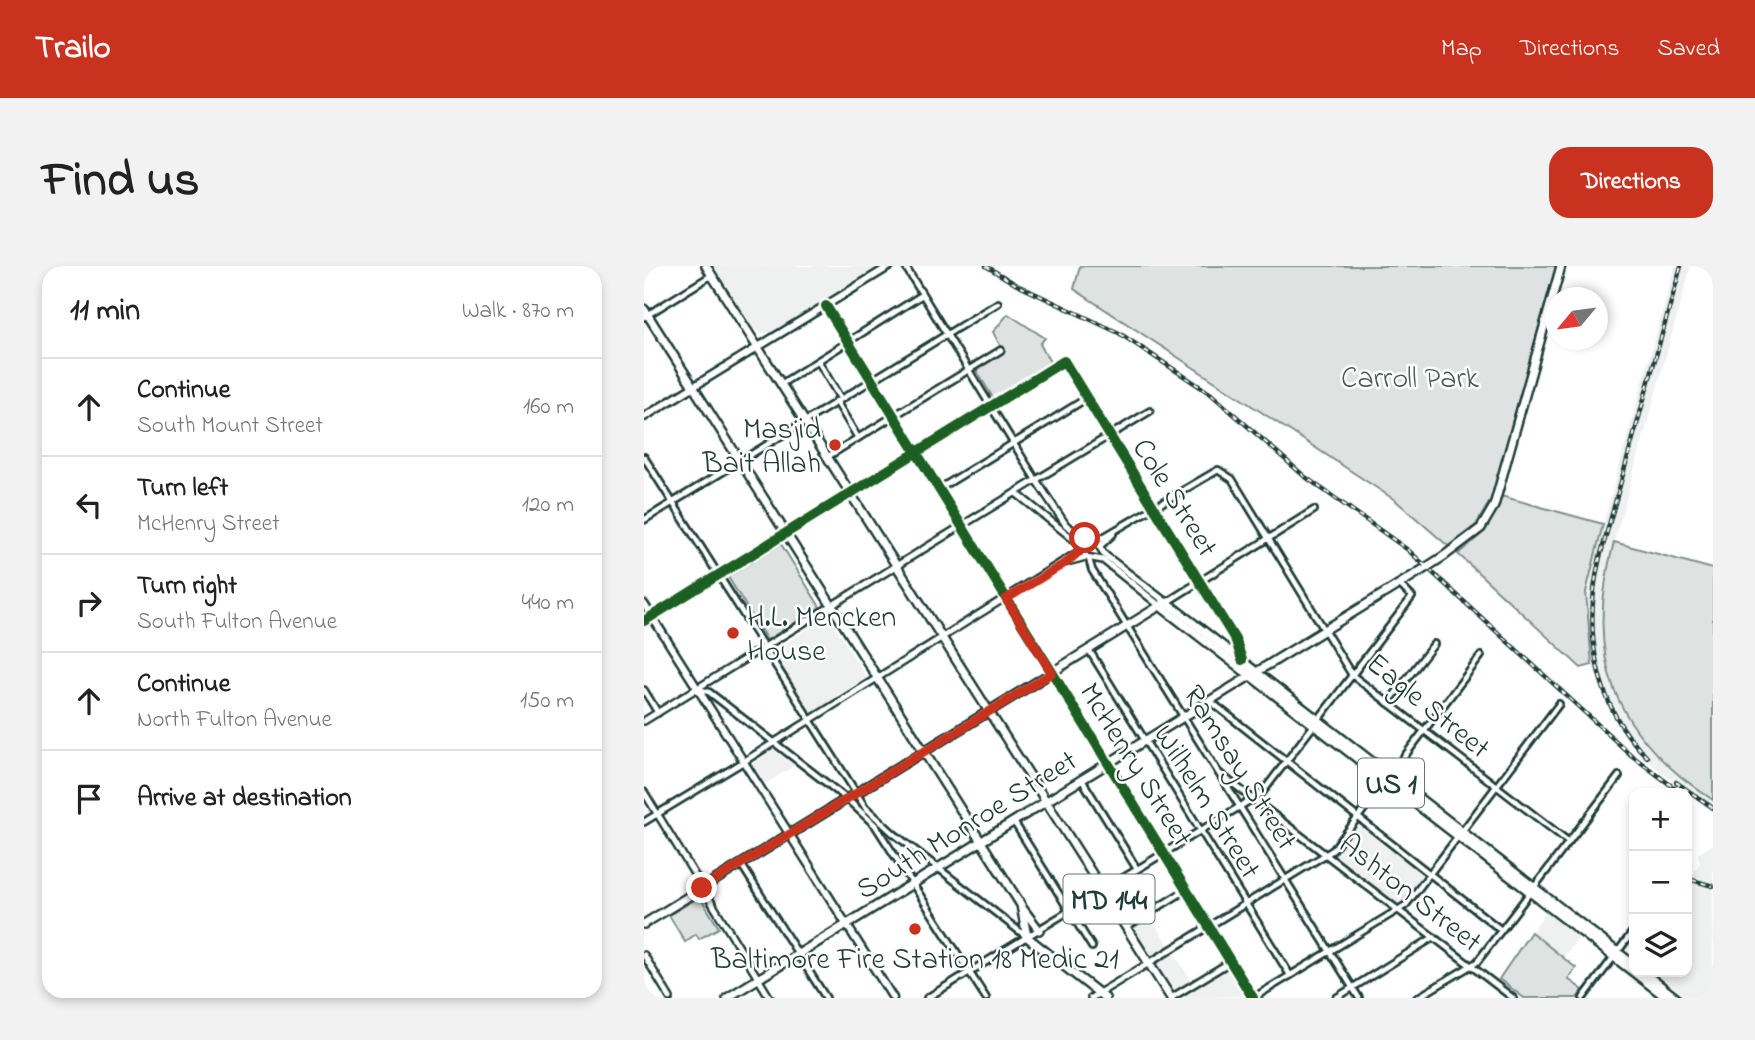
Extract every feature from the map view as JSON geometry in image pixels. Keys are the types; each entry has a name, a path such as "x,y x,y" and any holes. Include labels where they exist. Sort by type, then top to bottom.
{"main road":[{"path":"706,266 990,711"},
{"path":"644,417 890,266"},
{"name":"South Monroe Street","path":"727,998 1455,550 1481,528 1494,506 1561,266"},
{"path":"645,313 923,752"},
{"path":"644,604 892,998"},
{"path":"644,924 1163,604 1254,674"},
{"name":"US 1","path":"1163,604 1242,660 1254,674 1616,955 1667,998"},
{"name":"MD 144","path":"990,711 1171,998"},
{"name":"MD 144","path":"923,752 1021,905 1027,937 1102,995"},
{"path":"1021,905 1039,930"},
{"name":"US 1","path":"1616,955 1629,962"},
{"path":"1649,977 1676,998"}],"street":[{"path":"905,266 1060,516 1097,544 1105,555 1163,604"},
{"path":"645,313 712,275"},
{"path":"781,384 922,295"},
{"path":"644,520 998,303"},
{"name":"McHenry Street","path":"826,306 1253,998"},
{"path":"827,457 1001,350"},
{"path":"818,361 858,438"},
{"name":"Cole Street","path":"991,406 1064,361 1237,643 1242,660"},
{"path":"939,489 1087,398"},
{"path":"644,621 991,406"},
{"path":"644,721 1150,411"},
{"path":"644,457 855,794 878,821 1027,937"},
{"name":"Eagle Street","path":"1155,509 1218,470 1224,470 1352,675 1569,842"},
{"path":"1016,493 1083,548 1090,558 1163,604"},
{"path":"644,822 1067,562 1083,548 1097,544 1155,509"},
{"path":"1163,604 1314,510"},
{"path":"1090,558 1097,544"},
{"path":"1067,562 1090,558"},
{"name":"Ramsay Street","path":"1090,558 1091,569 1359,998"},
{"path":"927,998 1262,793 1412,597 1401,583"},
{"path":"1388,703 1434,644"},
{"name":"Wilhelm Street","path":"1089,650 1290,975"},
{"path":"1091,998 1102,995 1149,962 1326,854 1357,818 1481,656"},
{"path":"697,689 709,692 834,788 882,834 986,998"},
{"path":"644,690 658,713"},
{"path":"1210,701 1501,930"},
{"path":"1253,998 1406,905 1559,704"},
{"name":"Ashton Street","path":"1215,770 1513,998"},
{"path":"1418,998 1471,965 1619,776"},
{"path":"1082,779 1137,869"},
{"path":"834,788 842,789 847,780"},
{"path":"644,792 770,998"},
{"path":"1013,821 1092,947"},
{"path":"741,864 826,998"},
{"path":"1126,927 1186,890"},
{"path":"1336,998 1434,937"},
{"path":"1585,997 1629,937"},
{"path":"644,955 670,998"},
{"path":"1171,998 1231,962"}],"shaded area":[{"path":"714,266 877,266 773,332 761,333 753,328"},
{"path":"1675,266 1691,266 1603,582 1603,636 1609,676 1628,720 1652,750 1677,774 1713,800 1713,811 1692,795 1692,788 1683,788 1651,764 1619,727 1592,665 1586,592"},
{"path":"828,616 867,678 811,713 772,652"},
{"path":"774,750 794,766 765,784 752,764"},
{"path":"1359,826 1422,875 1399,905 1336,856"},
{"path":"1713,844 1713,998 1688,998 1661,977 1692,977 1692,875 1700,863 1698,854"},
{"path":"1546,912 1579,937 1563,958 1531,932"},
{"path":"1149,915 1193,983 1175,995 1130,926"},
{"path":"1228,965 1247,996 1178,998 1177,996"}],"green space":[{"name":"Carroll Park","path":"1080,266 1556,266 1550,287 1545,287 1545,305 1491,499 1476,525 1448,546 1395,500 1074,289"},
{"path":"1008,314 1045,338 1040,344 1050,362 993,398 975,368 1003,351 993,332"},
{"path":"1501,496 1603,524 1586,592 1592,665 1581,668 1458,554 1484,532"},
{"path":"1614,542 1713,569 1713,800 1679,775 1651,748 1630,720 1614,690 1605,657 1602,622 1605,583"},
{"path":"781,544 820,607 767,640 728,577"},
{"path":"700,897 719,928 699,939 696,934 685,942 669,915"},
{"path":"1531,932 1576,968 1568,979 1583,990 1577,998 1524,998 1499,979"}],"railway":[{"path":"986,266 1017,285 1119,333 1211,394 1304,476 1408,550 1631,755 1674,788"},
{"path":"1647,757 1614,714 1604,689 1593,637 1593,610 1600,557 1681,266"},
{"path":"1676,782 1713,808"},
{"path":"1692,880 1713,886"}],"cycle path":[{"path":"826,306 1253,998"},
{"path":"644,621 1064,361 1236,641 1242,660"}],"place":[{"name":"Masjid Bait Allah","path":"835,445"},
{"name":"H.L. Mencken House","path":"733,633"},
{"name":"Baltimore Fire Station 18 Medic 21","path":"915,929"}],"route":[{"path":"702,888 1052,673 1006,599 1067,562 1091,541 1085,538"}]}
